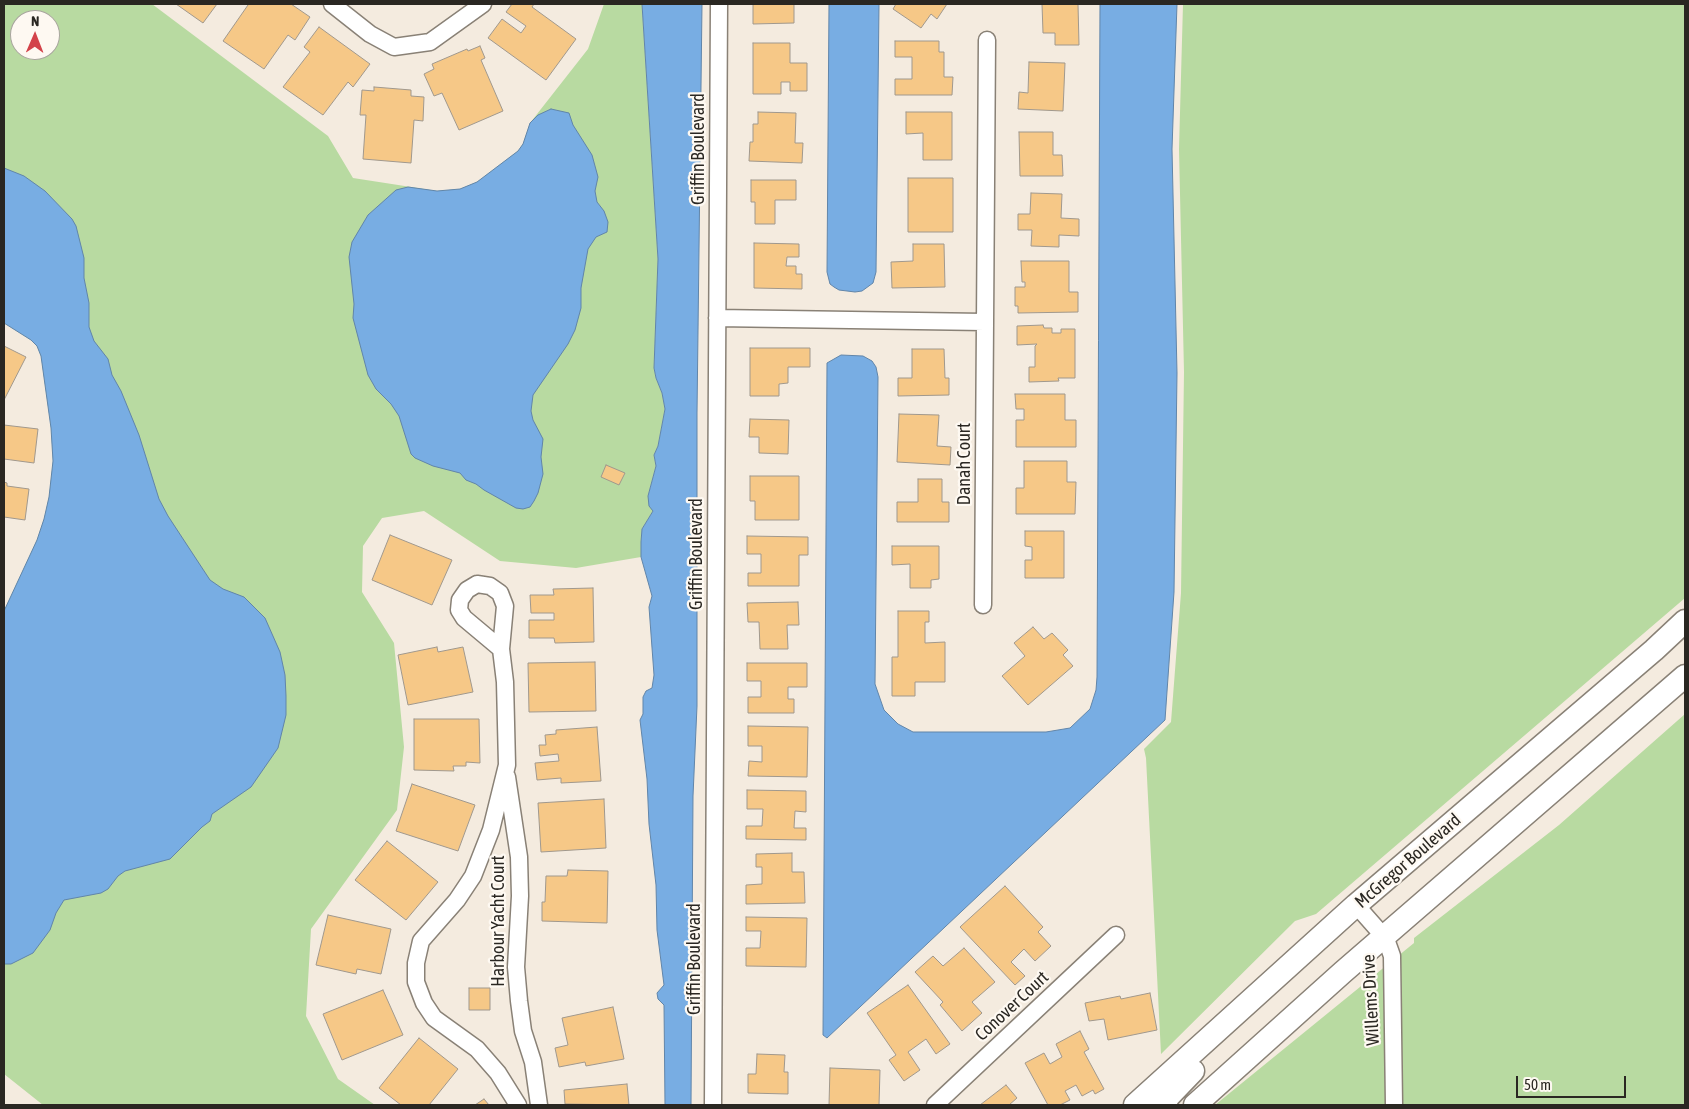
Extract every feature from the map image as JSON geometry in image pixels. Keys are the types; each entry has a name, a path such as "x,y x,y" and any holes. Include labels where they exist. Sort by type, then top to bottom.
{"main road":[{"name":"McGregor Boulevard","path":"1134,1105 1356,905 1654,650 1685,621"},
{"path":"1195,1105 1384,936 1685,676"},
{"path":"1163,1105 1179,1085 1259,1005 1270,983"}],"street":[{"path":"332,4 370,34 394,47 430,42 483,4"},
{"name":"Griffin Boulevard","path":"713,1105 719,4"},
{"name":"Danah Court","path":"983,605 987,40"},
{"path":"717,318 984,322"},
{"name":"Harbour Yacht Court","path":"501,648 505,682 507,765 519,857 520,896 516,935 516,976 524,1031 533,1062 539,1105"},
{"name":"Harbour Yacht Court","path":"507,765 491,830 473,876 457,900 422,941 416,963 416,982 424,1003 434,1018 477,1049 498,1073 518,1105"},
{"name":"Willems Drive","path":"1356,905 1384,936 1392,956 1394,1105"},
{"name":"Conover Court","path":"934,1105 1116,935"}],"green space":[{"path":"4,4 152,4 328,136 353,178 437,191 460,189 477,182 518,151 523,144 530,123 588,49 604,4 642,4 658,259 654,368 665,409 658,446 654,455 656,466 648,496 653,511 642,529 641,557 576,568 500,561 424,511 382,518 363,546 362,592 394,643 404,747 397,810 311,929 306,1016 338,1079 375,1105 43,1105 4,1074 4,611 37,540 44,519 49,497 53,461 51,428 41,356 37,346 4,323"},
{"path":"1183,4 1685,4 1685,598 1316,914 1295,921 1161,1054 1144,749 1171,722 1181,593 1184,372 1179,149"},
{"path":"1685,714 1685,1105 1215,1105 1414,943 1414,938 1559,825"}],"water":[{"path":"642,4 702,4 697,413 697,706 693,796 691,1105 665,1105 664,1005 658,999 657,993 664,985 657,930 656,885 640,720 643,714 643,697 646,691 652,688 654,675 649,607 652,596 641,557 642,529 653,511 649,506 648,496 656,466 654,455 658,446 665,409 654,368 658,259"},
{"path":"829,4 879,4 876,272 873,283 862,291 855,292 839,290 834,287 830,284 827,272"},
{"path":"1100,4 1177,4 1172,149 1177,373 1174,592 1165,720 827,1038 823,1035 827,363 841,355 863,356 872,361 876,367 878,377 875,684 884,710 898,724 913,732 1046,732 1070,728 1090,709 1096,690 1097,677"},
{"path":"551,109 569,113 573,125 592,155 598,177 595,191 597,202 604,211 608,222 607,232 596,237 588,249 581,288 581,308 575,330 568,344 533,395 531,411 533,420 543,439 541,457 543,474 534,501 530,507 523,509 516,508 466,480 460,473 433,466 415,458 411,454 399,416 391,404 376,389 368,375 353,318 354,304 349,257 352,242 368,215 396,190 408,187 437,191 460,189 477,182 518,151 523,144 530,123 538,115"},
{"path":"4,168 24,176 45,191 72,219 76,226 84,258 84,278 89,303 89,327 94,341 108,359 112,375 121,391 139,435 159,499 210,580 223,589 244,597 265,618 280,652 285,675 286,696 286,715 278,748 251,787 212,814 210,821 170,859 125,871 118,876 108,889 101,893 64,900 56,913 50,930 33,953 11,964 4,964 4,611 37,540 44,519 49,497 53,461 51,428 41,356 37,346 31,340 4,323"}],"building":[{"path":"176,4 217,4 203,23"},
{"path":"247,4 291,4 310,17 295,40 288,35 264,69 223,41"},
{"path":"512,4 534,4 532,7 576,39 546,80 488,38 502,19 521,33 526,26 506,12"},
{"path":"753,4 794,4 794,23 753,24"},
{"path":"896,4 947,4 937,19 931,14 921,28 893,9"},
{"path":"1042,4 1078,4 1079,45 1055,45 1055,33 1043,33"},
{"path":"319,27 370,64 353,87 348,82 323,115 283,87 310,52 304,47"},
{"path":"895,41 939,41 939,52 944,52 944,77 953,77 952,95 895,95 895,79 912,79 912,57 895,57"},
{"path":"753,43 790,43 790,63 807,63 807,91 790,91 790,82 781,82 781,94 753,94"},
{"path":"480,46 485,58 481,60 503,111 459,130 442,93 434,96 424,74 434,69 432,64 467,49 468,51"},
{"path":"1029,62 1065,63 1063,111 1018,109 1019,92 1028,93"},
{"path":"374,87 411,90 411,96 424,97 423,121 414,120 411,163 363,159 366,115 360,115 362,90 374,91"},
{"path":"758,112 796,113 795,143 803,143 802,163 749,161 750,142 753,142 753,124 758,124"},
{"path":"906,112 952,112 952,160 923,160 923,133 906,134"},
{"path":"1019,132 1053,132 1053,155 1062,155 1063,176 1020,176"},
{"path":"908,178 953,178 953,232 908,232"},
{"path":"751,180 796,180 796,200 775,200 775,224 755,224 755,202 751,202"},
{"path":"1031,193 1062,194 1061,218 1079,219 1079,236 1059,235 1059,247 1031,246 1032,230 1018,230 1018,214 1030,214"},
{"path":"754,243 799,244 799,257 787,257 786,266 796,266 796,274 802,274 802,289 754,288"},
{"path":"913,244 944,244 945,287 892,288 891,262 913,261"},
{"path":"1021,261 1069,261 1069,292 1078,292 1078,312 1018,313 1018,306 1015,306 1015,287 1025,287 1025,282 1022,282"},
{"path":"1043,325 1044,328 1052,328 1052,333 1061,333 1061,329 1075,329 1075,378 1058,378 1059,381 1029,382 1029,367 1035,367 1035,346 1037,344 1017,345 1017,326"},
{"path":"4,346 26,357 4,400"},
{"path":"750,348 810,348 810,367 788,367 788,383 779,384 779,396 750,396"},
{"path":"912,349 944,349 945,378 949,378 949,395 898,396 898,378 912,378"},
{"path":"1015,394 1065,394 1065,420 1076,420 1076,447 1016,447 1016,420 1024,420 1024,409 1016,409"},
{"path":"899,414 939,415 937,446 951,447 950,465 897,462"},
{"path":"750,419 789,420 788,454 759,453 759,437 749,437"},
{"path":"4,425 38,429 34,463 4,459"},
{"path":"1024,461 1067,461 1067,482 1076,482 1075,514 1016,514 1016,488 1024,488"},
{"path":"606,465 625,473 619,485 601,477"},
{"path":"750,476 799,476 799,520 755,520 755,501 750,501"},
{"path":"918,479 942,479 942,502 949,502 949,522 897,522 897,502 918,502"},
{"path":"4,482 7,483 7,486 29,489 25,520 4,517"},
{"path":"1025,531 1064,531 1064,578 1025,578 1025,560 1032,560 1032,547 1025,546"},
{"path":"390,535 452,560 432,605 372,580"},
{"path":"747,536 808,537 808,555 799,555 799,586 748,586 748,573 761,573 761,554 747,554"},
{"path":"892,546 939,546 939,579 931,580 931,588 910,588 910,564 892,565"},
{"path":"593,588 594,642 555,643 554,638 529,638 529,620 554,620 554,613 531,613 530,595 554,595 553,589"},
{"path":"798,602 799,625 787,625 788,649 760,649 759,622 748,622 747,603"},
{"path":"898,611 929,611 929,622 925,622 925,643 945,642 945,682 915,682 915,696 892,696 892,657 898,657"},
{"path":"1033,627 1044,639 1052,633 1068,650 1063,655 1073,666 1028,705 1002,676 1025,656 1014,643"},
{"path":"437,647 438,652 463,647 473,692 408,705 398,655"},
{"path":"595,662 596,711 529,712 528,663"},
{"path":"747,663 807,663 807,687 788,687 788,699 794,699 794,713 748,713 748,697 761,697 761,681 747,681"},
{"path":"414,719 479,719 480,763 466,762 466,766 453,766 454,771 414,770"},
{"path":"748,726 808,727 807,777 748,776 749,761 762,762 762,746 748,746"},
{"path":"597,727 601,781 561,783 561,778 537,780 535,763 559,761 558,754 540,756 539,745 546,745 545,735 556,734 556,730"},
{"path":"412,784 475,805 458,851 396,831"},
{"path":"747,790 806,791 806,812 795,811 794,828 806,828 806,840 746,839 746,826 762,826 763,809 747,809"},
{"path":"604,799 606,848 541,852 538,803"},
{"path":"387,841 438,882 406,920 355,880"},
{"path":"792,853 792,872 804,872 805,903 746,904 746,885 762,884 762,867 756,867 756,854"},
{"path":"568,870 608,871 607,923 542,921 542,902 545,902 546,876 567,876"},
{"path":"1005,886 1043,927 1038,932 1051,946 1035,961 1024,949 1011,962 1025,976 1015,985 960,927"},
{"path":"328,915 391,929 381,974 357,969 356,974 316,965"},
{"path":"746,917 807,918 806,967 746,966 746,948 760,948 761,931 746,931"},
{"path":"964,948 995,982 972,1002 982,1013 962,1031 940,1005 943,1002 915,972 933,956 943,966"},
{"path":"908,985 950,1044 936,1054 926,1039 908,1052 920,1070 904,1081 889,1060 896,1055 867,1013"},
{"path":"469,988 490,988 490,1010 469,1010"},
{"path":"383,990 403,1035 342,1060 323,1014"},
{"path":"1150,993 1157,1030 1108,1040 1104,1019 1089,1021 1085,1003 1120,996 1121,999"},
{"path":"613,1007 624,1059 586,1066 585,1062 559,1067 555,1048 568,1045 562,1018"},
{"path":"1080,1031 1089,1049 1084,1052 1104,1089 1095,1094 1093,1090 1082,1096 1076,1085 1065,1091 1070,1100 1060,1105 1048,1105 1025,1063 1044,1053 1050,1064 1062,1057 1056,1044"},
{"path":"419,1038 458,1069 429,1105 401,1105 379,1088"},
{"path":"757,1054 785,1055 784,1072 788,1072 788,1094 748,1093 748,1074 756,1074"},
{"path":"830,1068 880,1070 879,1105 829,1105"},
{"path":"627,1084 629,1105 565,1104 564,1090"},
{"path":"1006,1085 1017,1098 1009,1105 980,1105"},
{"path":"484,1099 489,1105 475,1105"}]}
